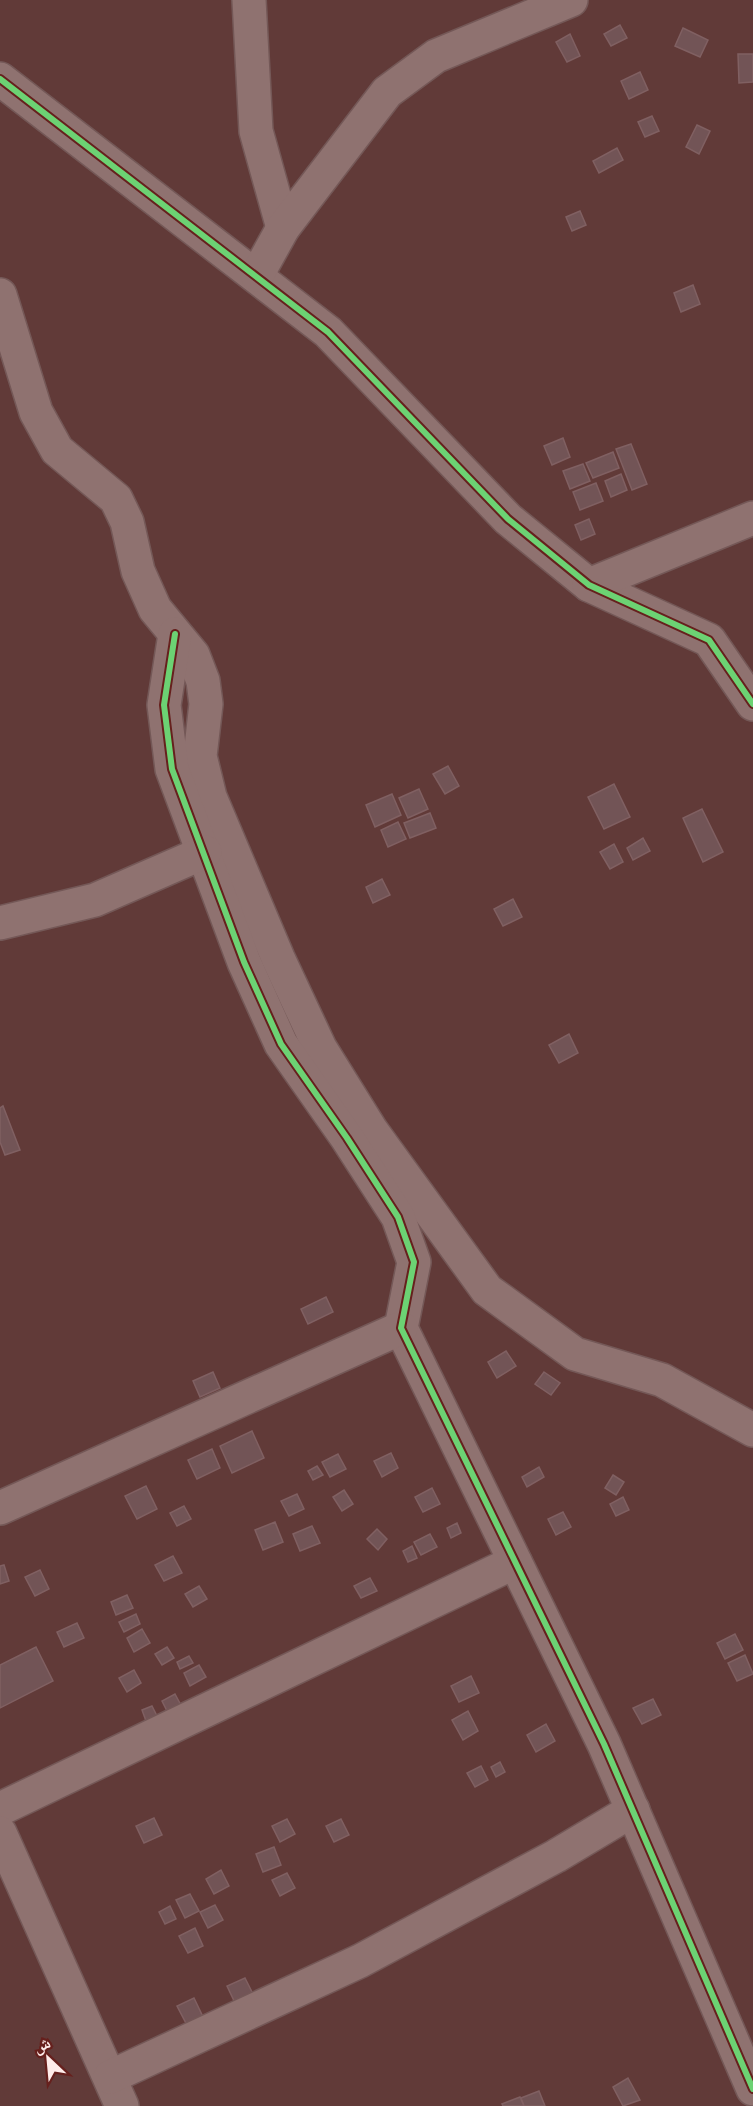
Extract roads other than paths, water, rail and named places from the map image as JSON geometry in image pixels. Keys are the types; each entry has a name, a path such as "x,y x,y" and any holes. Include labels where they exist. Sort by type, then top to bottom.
{"street":[{"path":"249,0 256,131 283,228"},
{"path":"257,275 283,228 387,92 436,56 571,0"},
{"path":"0,79 82,146 257,275 328,332 508,519 589,585 710,640 753,704"},
{"path":"0,295 36,412 44,430 57,450 116,499 127,522 138,571 155,609 194,655 203,681 206,704 200,756 210,797 278,958 315,1038 371,1130 486,1290 575,1354 662,1380 753,1430"},
{"path":"589,585 753,518"},
{"path":"175,634 164,705 172,769 205,852 244,962 281,1044 398,1217 414,1262 401,1328 604,1744 753,2089"},
{"path":"0,923 95,900 205,852"},
{"path":"0,1508 401,1328"},
{"path":"0,1809 515,1562"},
{"path":"0,1833 116,2091 556,1856 633,1810"}]}
